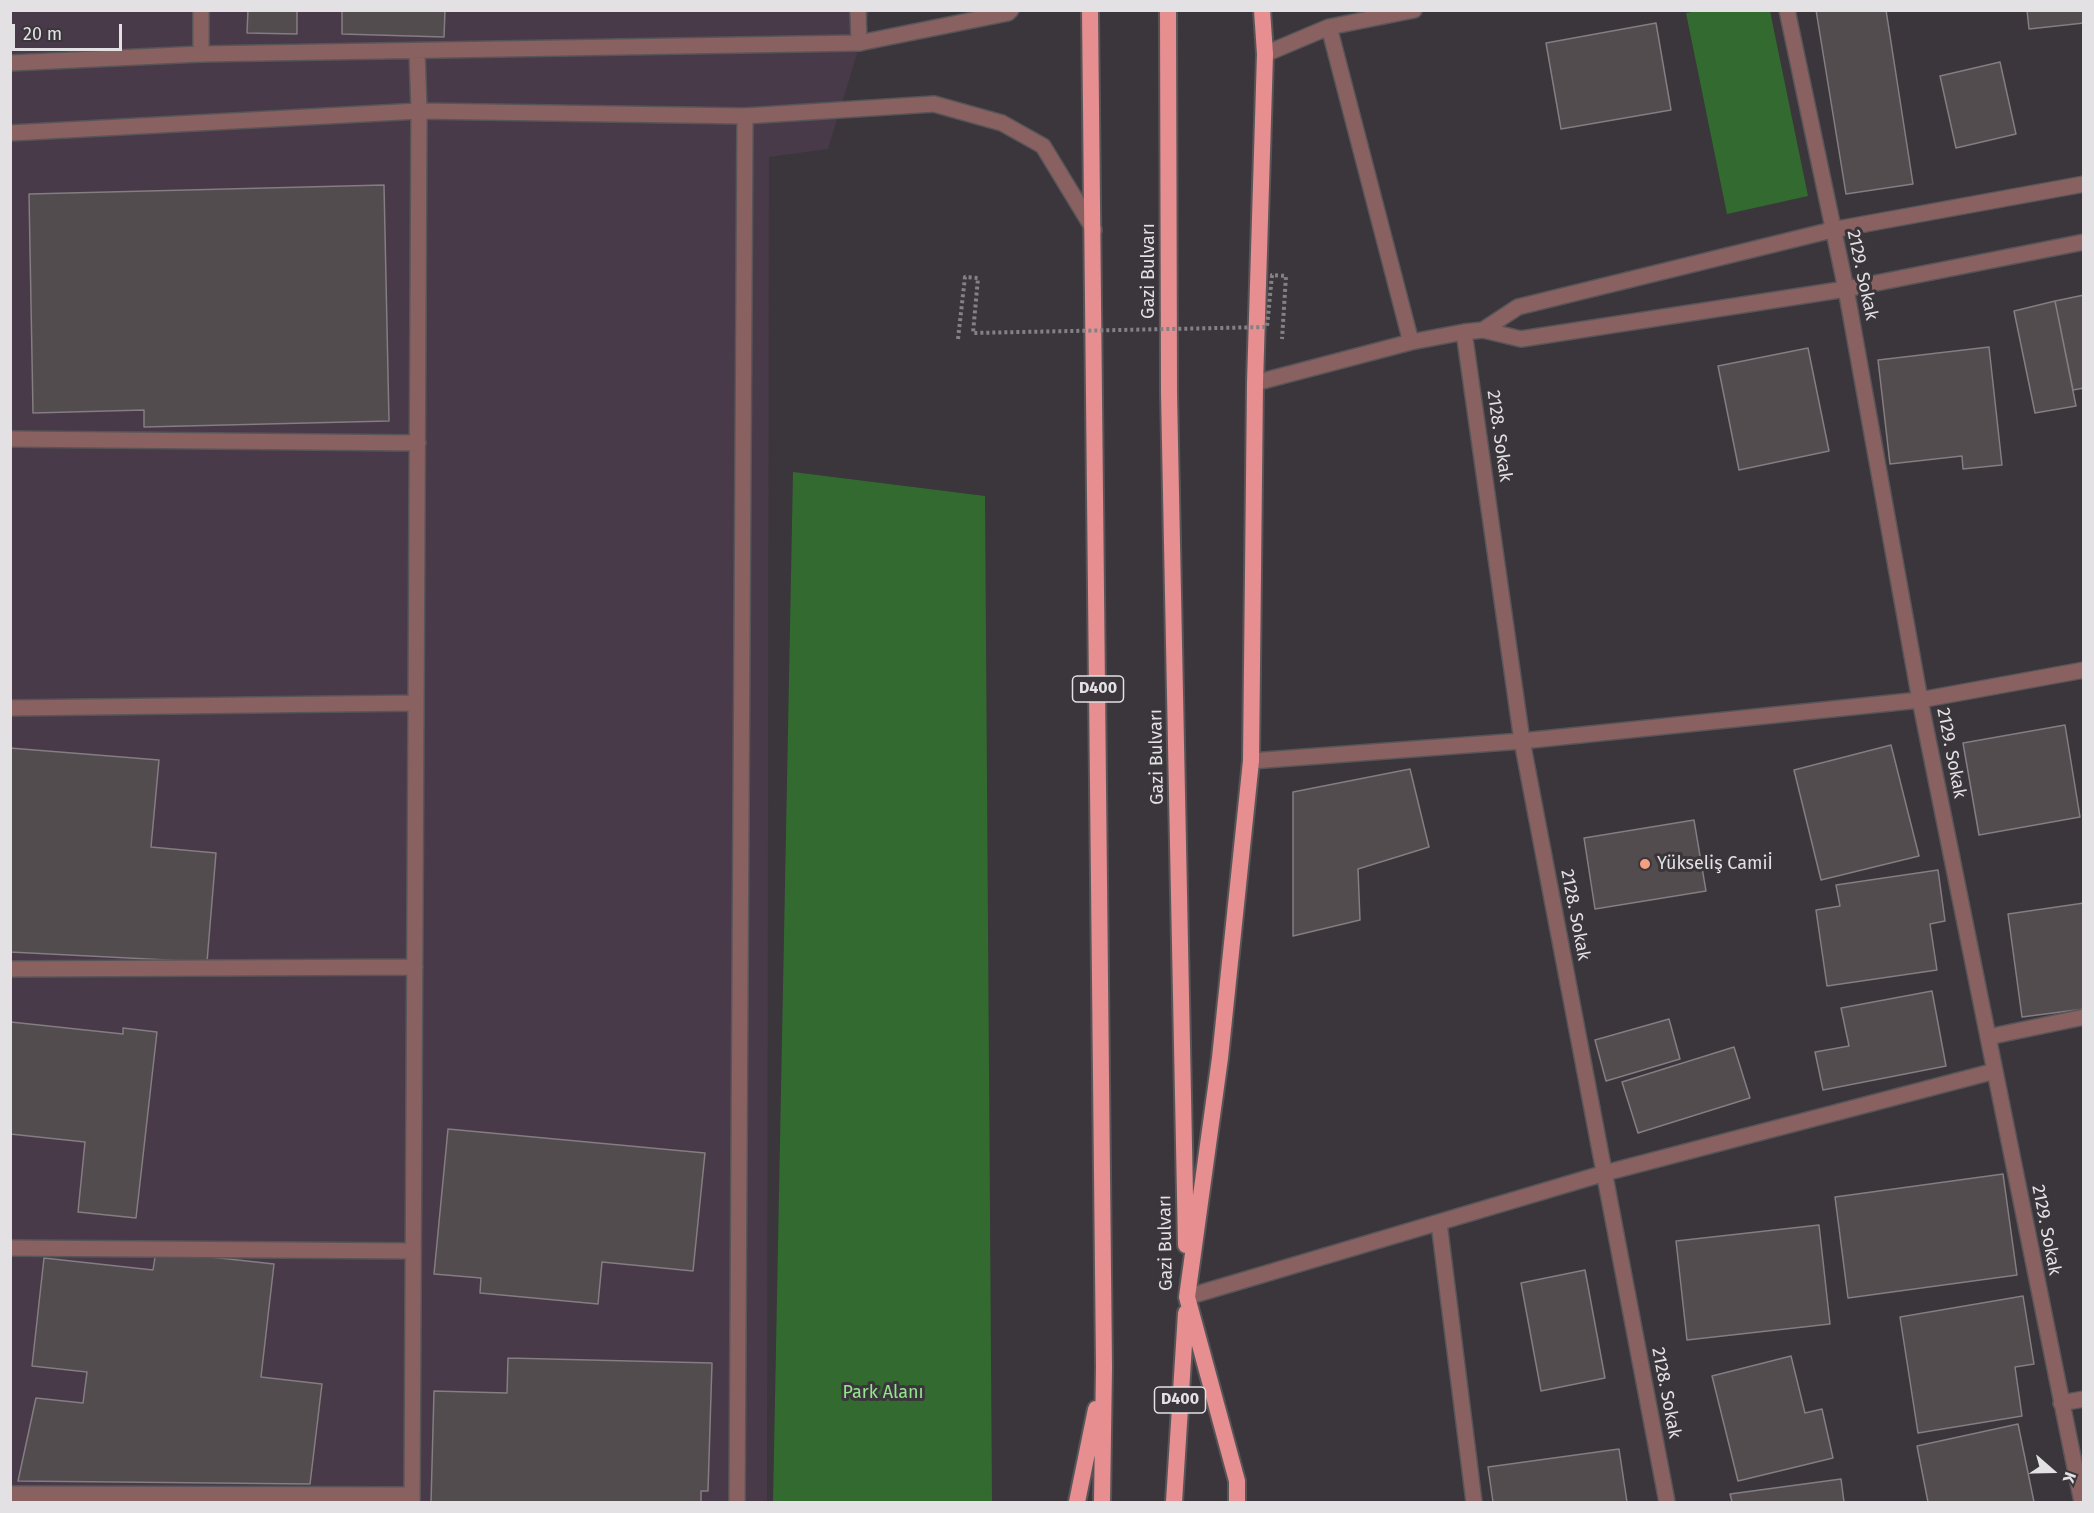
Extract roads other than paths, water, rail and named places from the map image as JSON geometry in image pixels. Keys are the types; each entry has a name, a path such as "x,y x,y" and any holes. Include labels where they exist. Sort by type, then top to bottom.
{"highway":[{"name":"D400","path":"1090,10 1104,1366 1102,1503"},
{"name":"Gazi Bulvarı","path":"1168,10 1170,405 1187,1297 1174,1503"},
{"path":"1237,1503 1237,1481 1187,1297 1220,1058 1251,761 1255,383 1265,54 1262,10"},
{"path":"1077,1503 1104,1366"}],"street":[{"path":"201,10 201,54"},
{"path":"858,10 859,43"},
{"path":"10,63 201,54 859,43 1008,13 1011,10"},
{"path":"1265,54 1329,27 1414,10"},
{"name":"2129. Sokak","path":"1786,10 1846,289 1920,700 2082,1503"},
{"path":"1329,27 1411,342"},
{"path":"10,1494 412,1499 418,443 419,111 417,51"},
{"path":"10,133 419,111 745,116 934,104 1002,123 1043,146 1094,230"},
{"path":"737,1503 745,116"},
{"path":"1483,330 1518,307 1832,230 2084,184"},
{"path":"1255,383 1411,342 1464,332 1483,330 1521,339 1846,289 2084,242"},
{"name":"2128. Sokak","path":"1464,332 1522,741 1667,1503"},
{"path":"10,439 418,443"},
{"path":"1251,761 1522,741 1920,700 2084,670"},
{"path":"10,708 416,703"},
{"path":"10,969 415,967"},
{"path":"1988,1036 2084,1017"},
{"path":"1187,1297 1605,1173 1995,1071"},
{"path":"1439,1223 1474,1503"},
{"path":"10,1248 413,1251"},
{"path":"2061,1403 2084,1399"}],"place":[{"name":"Yükseliş Camiİ","path":"1645,864"}],"park label":[{"name":"Park Alanı","path":"883,1393"}]}
